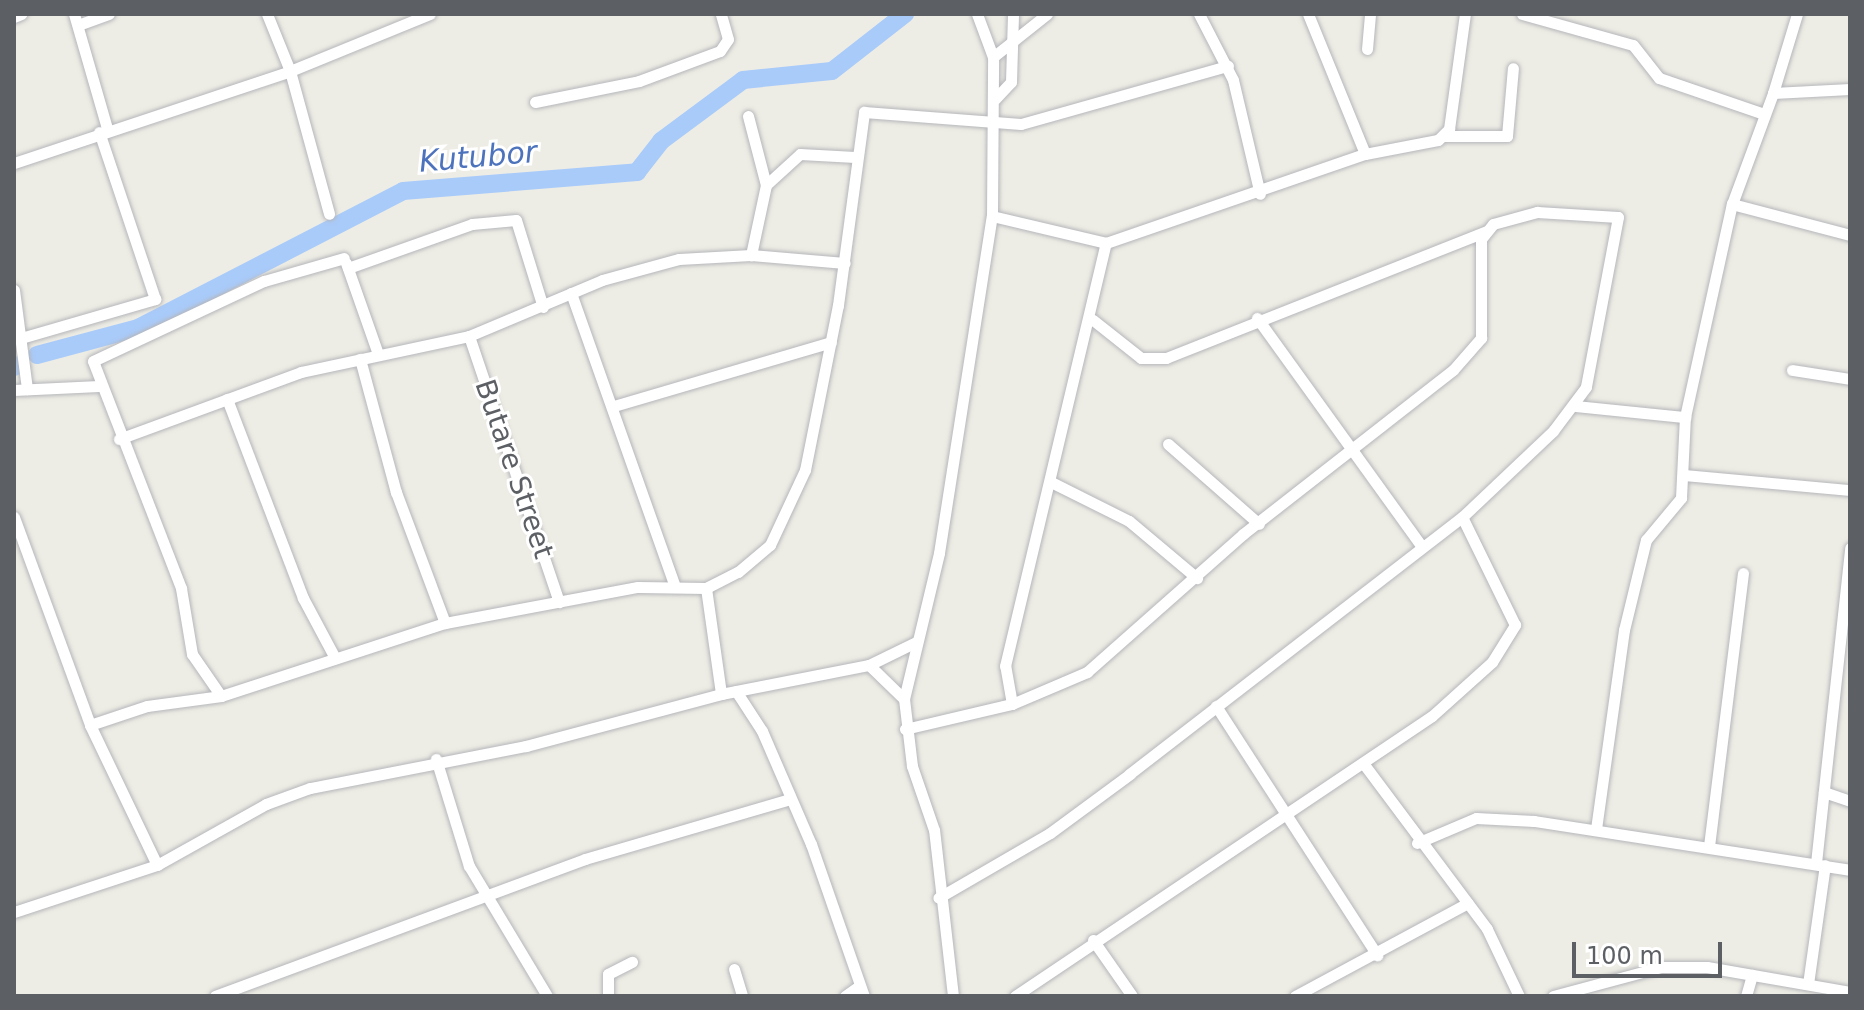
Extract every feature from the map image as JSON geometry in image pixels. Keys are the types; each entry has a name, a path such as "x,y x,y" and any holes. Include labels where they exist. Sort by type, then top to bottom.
{"street":[{"path":"14,17 21,14"},
{"path":"21,338 155,299 103,130 76,20 109,14"},
{"path":"267,14 290,71 329,214"},
{"path":"14,163 103,130 290,71 430,14"},
{"path":"535,102 639,81 720,51 728,39 721,14"},
{"path":"953,996 938,898 934,830 905,729 904,699 939,553 992,216 996,122 993,57 977,14"},
{"path":"995,99 1011,82 1013,14"},
{"path":"993,57 1014,47 1047,14"},
{"path":"1199,14 1228,66 1260,194"},
{"path":"1308,14 1365,154"},
{"path":"1367,49 1370,14"},
{"path":"1445,136 1463,62 1465,14"},
{"path":"1522,14 1633,45 1659,78 1764,114"},
{"path":"1596,829 1640,561 1646,540 1681,498 1685,417 1732,204 1773,93 1794,15"},
{"path":"90,725 147,706 221,696 445,623 559,602 675,587 706,588 757,560 794,501 831,342 845,263 861,118 870,110 1021,124 1228,66"},
{"path":"992,216 1106,243 1260,194 1365,154 1445,136 1507,136 1513,68"},
{"path":"1773,93 1850,89"},
{"path":"748,116 766,185 751,255"},
{"path":"766,185 800,154 855,157"},
{"path":"1732,204 1850,235"},
{"path":"938,898 1050,833 1462,517 1576,406 1618,217 1537,212 1154,360 1129,351 1093,320"},
{"path":"221,696 192,654 181,588 99,386 98,354 176,328 297,267 345,259 472,224 516,220 543,307"},
{"path":"905,729 1012,704 1113,654 1259,524 1453,370 1481,338 1487,230"},
{"path":"1012,704 1005,666 1093,320 1106,243"},
{"path":"119,439 227,399 360,359 469,336 571,293 679,259 751,255 845,263"},
{"path":"345,259 378,354"},
{"path":"14,290 27,389"},
{"path":"571,293 614,406 675,587"},
{"path":"1257,318 1355,448 1422,547"},
{"name":"Butare Street","path":"469,336 559,602"},
{"path":"614,406 831,342"},
{"path":"360,359 396,492 445,623"},
{"path":"1792,370 1850,379"},
{"path":"14,390 99,386"},
{"path":"227,399 303,598 335,658"},
{"path":"1576,406 1685,417"},
{"path":"1168,444 1259,524"},
{"path":"1684,475 1850,490"},
{"path":"1051,482 1129,521 1197,578"},
{"path":"14,517 90,725 157,865"},
{"path":"1015,996 1093,940 1363,763 1467,687 1513,638 1510,603 1462,517"},
{"path":"1808,984 1821,864 1824,792 1850,548"},
{"path":"1709,846 1743,573"},
{"path":"706,588 721,694"},
{"path":"14,910 157,865 266,804 436,759 526,746 721,694 869,665 916,642"},
{"path":"869,665 904,699"},
{"path":"736,691 762,731 828,886 861,992 845,996"},
{"path":"1216,706 1377,955"},
{"path":"436,759 484,898 547,996"},
{"path":"1363,763 1417,843 1468,903 1519,996"},
{"path":"1824,792 1850,801"},
{"path":"215,996 585,859 790,799"},
{"path":"1417,843 1476,818 1596,829 1850,870"},
{"path":"1295,996 1377,955 1468,903"},
{"path":"1093,940 1132,996"},
{"path":"608,996 608,974 632,962"},
{"path":"1553,996 1661,967 1752,975 1850,992"},
{"path":"734,969 742,996"},
{"path":"1746,996 1752,975"}],"waterway":[{"name":"Kutubor","path":"37,355 138,328 403,191 637,172 661,141 743,80 832,71 905,14"},
{"name":"Kutubor","path":"14,367 18,365"}]}
